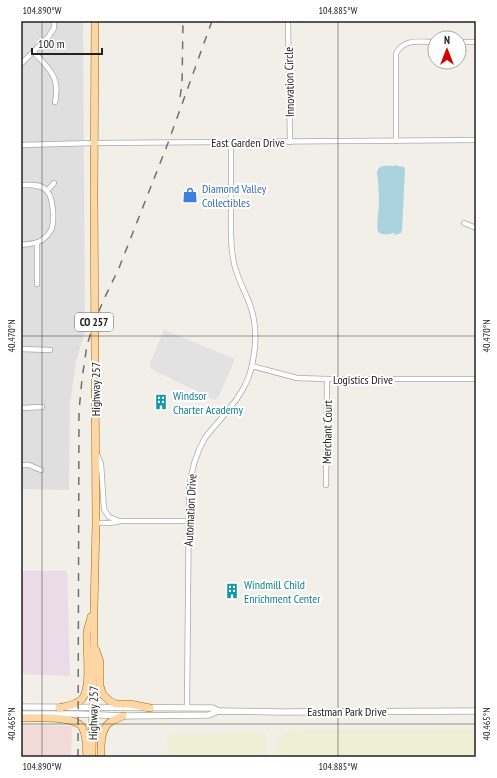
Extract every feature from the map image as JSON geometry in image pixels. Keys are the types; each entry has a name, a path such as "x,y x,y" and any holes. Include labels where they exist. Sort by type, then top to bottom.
{"main road":[{"name":"Highway 257","path":"92,757 96,523 94,208 95,21"},
{"path":"59,708 78,702 84,695 87,681 87,631 94,609"},
{"path":"94,644 100,662 100,686 103,695 116,704 130,704 150,708"},
{"path":"101,757 102,736 104,730 109,723 123,716"},
{"path":"21,718 47,718 68,720 78,723 84,730 86,738 86,757"}],"street":[{"path":"21,64 52,33 54,21"},
{"name":"Innovation Circle","path":"288,21 290,142"},
{"path":"396,141 396,55 403,44 427,42"},
{"path":"34,52 50,70 54,77 56,87 55,102"},
{"name":"East Garden Drive","path":"21,145 476,140"},
{"name":"Automation Drive","path":"187,708 190,481 193,467 201,446 210,431 229,409 246,384 252,366 256,334 251,306 242,287 234,264 232,251 231,142"},
{"path":"47,191 54,183"},
{"path":"21,185 36,185 42,187 51,196 52,204 52,228 46,238 41,242 21,245"},
{"path":"464,223 476,228"},
{"path":"37,243 37,284"},
{"path":"21,349 50,350"},
{"name":"Logistics Drive","path":"252,366 297,378 476,379"},
{"name":"Merchant Court","path":"326,485 327,379"},
{"path":"21,408 42,407"},
{"path":"95,449 101,464 105,512 109,518 121,521"},
{"path":"21,465 29,465 41,470"},
{"path":"96,523 121,521 189,521"},
{"name":"Eastman Park Drive","path":"21,707 59,708 93,711 123,716 209,715 218,711 476,711"},
{"name":"Eastman Park Drive","path":"21,714 150,708 213,708 218,711"}],"shaded area":[{"path":"21,21 83,21 85,332 76,361 70,404 69,490 21,489"},
{"path":"164,330 235,359 219,396 215,400 151,369 150,364"},
{"path":"21,571 67,571 70,676 21,674"},
{"path":"21,725 72,726 71,757 21,757"}],"green space":[{"path":"298,729 476,729 476,757 276,757 275,751 278,740 284,732"},
{"path":"266,732 266,757 168,757 167,734"}],"water":[{"path":"396,164 397,166 404,167 405,169 402,230 401,233 395,235 394,233 384,234 378,232 377,228 379,191 377,172 381,167 395,166"}],"railway":[{"path":"180,97 182,85 183,21"},
{"path":"78,757 79,411 87,345 94,323 119,268 168,143 212,21"}],"place":[{"name":"Diamond Valley Collectibles","path":"190,195"},
{"name":"Windsor Charter Academy","path":"161,402"},
{"name":"Windmill Child Enrichment Center","path":"232,591"}]}
